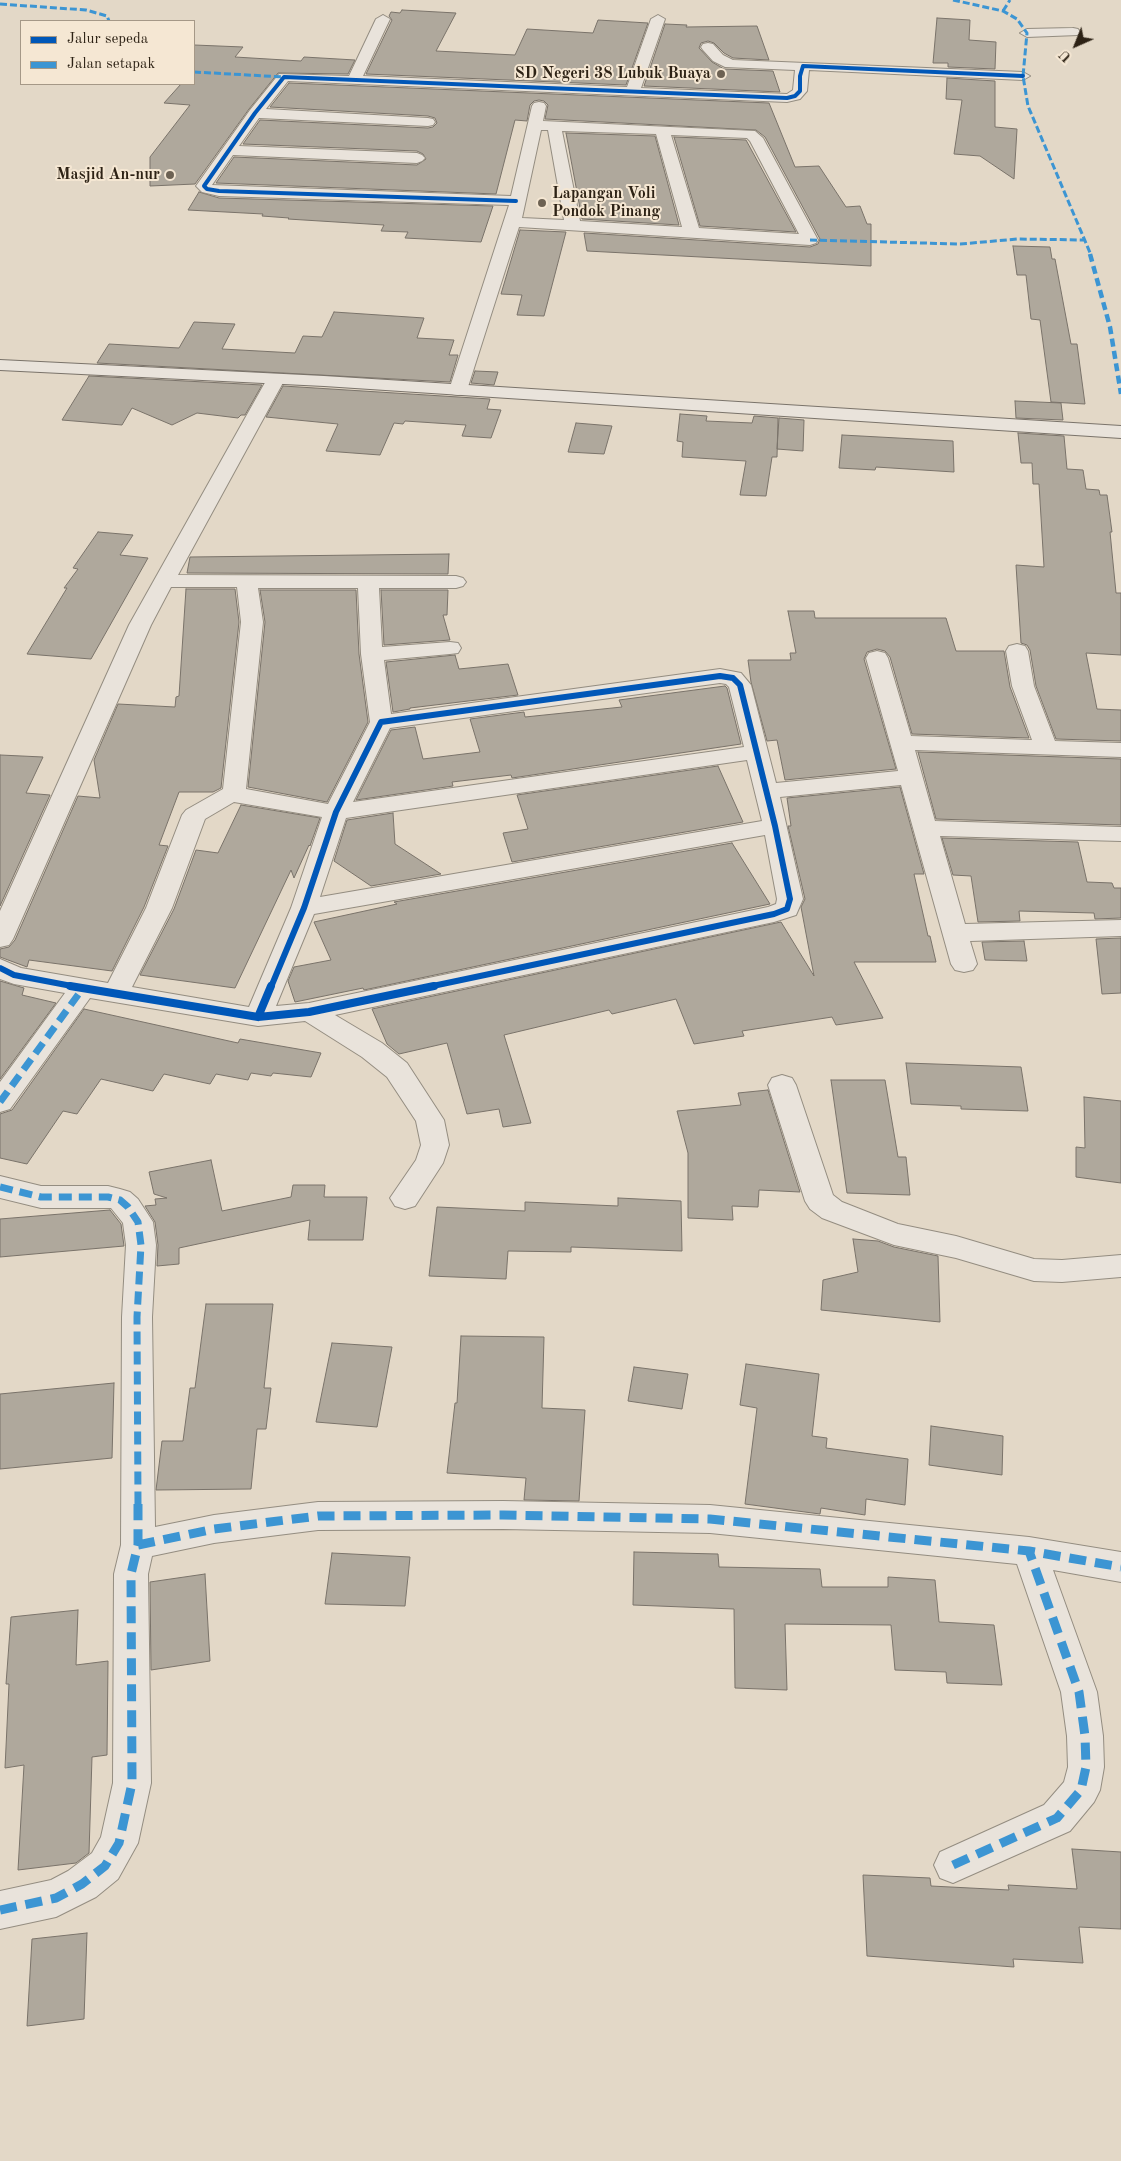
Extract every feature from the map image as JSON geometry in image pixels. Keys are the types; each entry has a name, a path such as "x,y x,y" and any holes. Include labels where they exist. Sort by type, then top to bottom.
{"street":[{"path":"354,80 383,19"},
{"path":"632,92 658,19"},
{"path":"1026,33 1073,32"},
{"path":"708,47 718,58 730,64 1023,76"},
{"path":"516,201 207,189 204,186 255,113 284,77 787,98 795,96 800,91 800,76 803,66"},
{"path":"406,198 441,83"},
{"path":"458,390 513,222 516,201 543,89"},
{"path":"255,113 428,122"},
{"path":"513,222 810,240 756,138 750,134 534,125"},
{"path":"554,126 573,226"},
{"path":"662,130 692,233"},
{"path":"229,150 417,158"},
{"path":"0,365 276,379 1121,432"},
{"path":"0,939 140,625 276,379"},
{"path":"164,581 456,582"},
{"path":"234,792 252,622 248,582"},
{"path":"258,1017 304,908 336,812 381,722 372,654 368,582"},
{"path":"372,654 450,648"},
{"path":"1017,651 1023,686 1036,717 1046,749"},
{"path":"877,658 964,964"},
{"path":"0,968 14,975 258,1017 309,1012 774,914 786,909 790,899 775,826 740,685 734,678 720,676 381,722"},
{"path":"901,743 1121,750"},
{"path":"234,792 242,797 336,812 757,752"},
{"path":"766,790 910,777"},
{"path":"116,994 159,908 194,815 234,792"},
{"path":"304,908 775,826"},
{"path":"925,828 1121,834"},
{"path":"955,933 1121,928"},
{"path":"0,1102 83,988"},
{"path":"309,1012 372,1050 397,1070 430,1120 435,1145 429,1163 405,1198"},
{"path":"782,1085 820,1201 832,1210 894,1234 956,1247 1034,1270 1062,1271 1121,1266"},
{"path":"0,1187 40,1197 108,1196 120,1200 128,1207 138,1222 141,1246 137,1317 138,1545 131,1574 132,1783 119,1843 105,1866 82,1884 56,1898 0,1910"},
{"path":"138,1545 214,1529 318,1516 503,1515 710,1519 1029,1551 1121,1567"},
{"path":"952,1865 1057,1818 1081,1790 1086,1767 1085,1736 1079,1692 1029,1551"}],"building":[{"path":"402,10 456,13 436,51 515,55 527,29 593,33 598,20 648,23 626,85 366,74 392,20 389,16 391,12 400,13"},
{"path":"937,18 970,20 969,40 996,42 995,69 948,67 948,63 933,63"},
{"path":"665,24 687,25 686,27 757,26 769,60 733,58 724,53 714,43 708,41 701,43 699,48 712,62 724,69 773,71 780,92 644,86"},
{"path":"195,45 243,47 235,57 301,61 304,57 355,60 348,74 278,73 249,109 195,184 150,186 150,157 190,105 164,103 180,85 195,85"},
{"path":"947,78 995,81 995,127 1017,129 1014,179 980,156 954,154 962,100 946,99"},
{"path":"289,83 769,103 795,167 819,166 846,207 860,206 867,224 871,224 871,266 587,251 584,233 810,247 818,244 820,239 765,137 756,130 545,119 548,105 544,101 539,100 534,101 530,105 527,121 515,120 496,194 216,183 234,157 417,165 426,159 423,154 417,151 243,144 260,120 428,128 433,127 437,123 435,118 428,116 270,107"},
{"path":"566,133 655,136 679,225 582,219"},
{"path":"674,137 746,140 796,232 700,226"},
{"path":"199,192 219,198 493,206 481,242 405,238 408,232 381,231 384,225 288,219 262,216 263,214 188,210"},
{"path":"520,230 566,232 544,316 517,315 522,295 501,294"},
{"path":"1013,246 1050,247 1052,259 1055,259 1071,344 1077,344 1085,404 1051,402 1040,320 1031,319 1026,275 1017,275"},
{"path":"334,312 424,318 417,338 454,340 449,355 458,355 450,382 97,363 109,344 179,348 194,322 235,324 222,349 295,353 303,336 322,337"},
{"path":"475,371 498,372 494,385 471,383"},
{"path":"89,376 262,385 245,415 241,415 238,418 197,413 172,425 132,408 122,425 62,420"},
{"path":"283,386 490,399 487,409 501,410 491,438 462,436 466,425 405,421 403,424 394,423 380,455 326,451 338,424 266,417"},
{"path":"1015,401 1061,403 1063,420 1016,418"},
{"path":"680,414 707,416 706,421 752,423 754,416 778,418 777,457 772,457 766,496 740,495 746,461 682,457 683,442 677,441"},
{"path":"779,418 804,420 803,451 777,449"},
{"path":"576,423 612,426 604,454 568,452"},
{"path":"1018,433 1064,436 1067,469 1083,470 1086,489 1099,490 1100,495 1107,495 1112,532 1110,532 1116,593 1121,593 1121,655 1086,653 1097,709 1121,710 1121,741 1056,739 1036,686 1030,650 1027,645 1021,643 1016,565 1044,567 1039,484 1033,484 1032,463 1021,463"},
{"path":"842,435 953,441 954,472 876,467 875,470 839,468"},
{"path":"98,532 133,535 120,555 148,558 91,659 27,654 67,588 64,588 78,569 73,568"},
{"path":"449,554 448,574 187,573 190,557"},
{"path":"186,589 235,589 239,622 221,788 213,792 179,792 159,845 168,846 144,907 112,971 29,960 27,967 0,957 0,949 9,947 15,940 78,796 100,798 94,760 118,704 175,707 176,697 179,696"},
{"path":"260,590 356,590 359,654 368,722 327,802 248,787 265,622"},
{"path":"381,590 448,590 447,615 443,615 450,640 384,645"},
{"path":"788,611 814,611 815,618 946,618 956,651 1004,651 1010,687 1029,738 912,734 890,657 885,651 877,649 867,652 864,659 896,769 785,780 777,740 767,741 751,682 748,660 791,660 790,653 796,653"},
{"path":"455,655 459,669 508,664 518,695 410,708 393,712 386,662"},
{"path":"725,686 741,744 512,778 511,775 452,782 453,786 356,800 391,730 415,727 423,759 480,752 470,719 524,712 525,717 622,707 619,700"},
{"path":"918,752 1121,759 1121,825 936,819"},
{"path":"0,755 43,757 26,793 50,795 0,906"},
{"path":"718,766 743,822 512,862 503,833 528,829 517,795"},
{"path":"900,787 924,874 914,874 936,962 854,962 883,1018 836,1025 832,1017 742,1031 744,1036 694,1044 676,999 612,1014 609,1010 504,1035 531,1123 503,1127 499,1109 467,1114 447,1043 399,1054 387,1044 372,1009 781,922 814,976 801,907 805,899 788,826 791,826 787,798"},
{"path":"241,805 320,818 310,846 294,878 291,870 235,988 140,975 174,909 196,850 218,853"},
{"path":"393,813 395,844 441,874 371,886 334,861 347,820"},
{"path":"942,838 1078,842 1087,882 1112,883 1114,888 1121,888 1121,918 1095,919 1094,913 1019,911 1020,921 978,922 971,876 953,875"},
{"path":"732,843 770,904 364,990 363,988 295,1002 288,981 294,967 331,960 314,922 397,904 394,902"},
{"path":"1121,938 1121,993 1102,994 1096,939"},
{"path":"1024,941 1027,961 985,960 982,942"},
{"path":"0,981 24,988 22,995 56,1003 0,1079"},
{"path":"84,1009 238,1043 240,1039 321,1053 311,1077 273,1073 271,1076 251,1073 248,1080 216,1074 210,1084 164,1074 153,1091 101,1079 77,1114 63,1111 27,1164 0,1158 0,1114 12,1110"},
{"path":"906,1063 1021,1067 1028,1111 961,1109 961,1106 911,1104"},
{"path":"831,1080 885,1080 898,1157 906,1157 910,1195 847,1193"},
{"path":"768,1090 800,1192 759,1190 758,1207 732,1206 733,1220 688,1218 688,1153 677,1111 741,1105 738,1093"},
{"path":"1084,1097 1121,1101 1121,1183 1076,1177 1076,1147 1085,1148"},
{"path":"211,1160 222,1211 291,1197 293,1185 325,1185 324,1197 367,1197 363,1240 308,1240 310,1220 179,1248 179,1264 157,1266 158,1245 155,1222 145,1206 156,1205 155,1199 167,1198 154,1194 149,1172"},
{"path":"618,1198 681,1201 682,1251 571,1247 571,1252 508,1251 506,1279 429,1276 437,1207 525,1211 525,1202 618,1206"},
{"path":"110,1210 121,1224 124,1246 0,1257 0,1219"},
{"path":"853,1239 878,1241 894,1247 938,1256 940,1322 821,1310 823,1280 858,1272"},
{"path":"206,1304 273,1304 264,1388 271,1388 266,1429 257,1429 251,1489 156,1490 162,1441 183,1441 190,1388 195,1388"},
{"path":"461,1336 544,1337 542,1408 585,1410 579,1501 524,1500 526,1478 447,1473 455,1403 457,1403"},
{"path":"332,1343 392,1347 377,1427 316,1422"},
{"path":"746,1364 819,1374 812,1436 827,1438 826,1448 908,1459 905,1505 866,1499 865,1515 821,1508 820,1514 745,1504 757,1408 740,1405"},
{"path":"634,1367 688,1374 682,1409 628,1401"},
{"path":"114,1383 112,1458 0,1469 0,1394"},
{"path":"931,1426 1003,1436 1002,1475 929,1465"},
{"path":"634,1552 718,1554 719,1567 820,1569 822,1587 888,1587 888,1577 935,1580 939,1622 994,1625 1002,1685 947,1683 946,1672 895,1670 891,1625 785,1624 787,1690 735,1688 734,1609 633,1605"},
{"path":"332,1553 410,1557 405,1606 325,1604"},
{"path":"205,1574 210,1661 151,1670 150,1582"},
{"path":"78,1610 76,1665 108,1661 107,1755 92,1757 89,1853 76,1863 18,1870 24,1765 5,1768 9,1684 6,1684 11,1617"},
{"path":"1072,1849 1121,1852 1121,1929 1079,1927 1083,1963 1013,1959 1014,1967 867,1956 863,1875 930,1878 931,1886 1009,1890 1008,1885 1077,1889"},
{"path":"87,1933 84,2019 27,2026 32,1939"}],"marked path":[{"path":"953,0 1003,11 1017,19 1027,33 1023,76 1028,106 1091,256 1110,327 1121,394"},
{"path":"1003,11 1010,0"},
{"path":"0,4 86,10 107,16 109,20"},
{"path":"195,72 284,77"},
{"path":"810,240 960,244 1018,239 1085,240"},
{"path":"0,1102 83,988"},
{"path":"0,1187 41,1197 108,1197 120,1200 128,1207 138,1222 141,1245 137,1317 138,1545 131,1574 132,1783 119,1843 105,1866 82,1884 56,1898 0,1910"},
{"path":"138,1545 214,1529 318,1516 503,1515 710,1519 1029,1551 1121,1567"},
{"path":"953,1865 1057,1818 1081,1790 1086,1767 1085,1736 1079,1692 1029,1551"}],"cycle path":[{"path":"516,201 219,191 207,189 204,186 255,113 284,77 787,98 795,96 800,91 800,76 803,66 1023,76"},
{"path":"0,968 14,975 258,1017 309,1012 774,914 787,909 790,899 775,826 740,685 733,678 720,676 381,722 336,812 304,908 258,1017"}],"place":[{"name":"SD Negeri 38 Lubuk Buaya","path":"721,74"},
{"name":"Masjid An-nur","path":"170,175"},
{"name":"Lapangan Voli Pondok Pinang","path":"542,203"}]}
